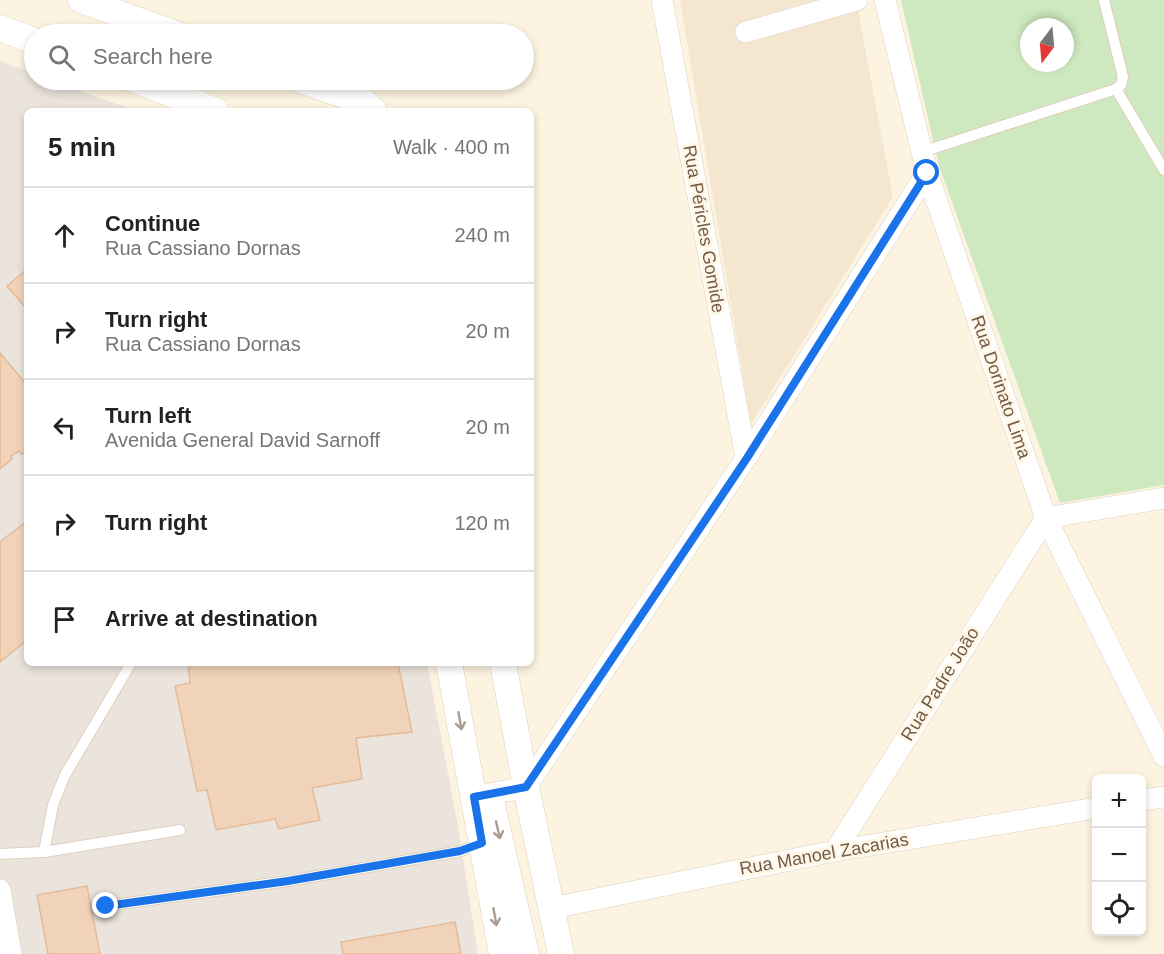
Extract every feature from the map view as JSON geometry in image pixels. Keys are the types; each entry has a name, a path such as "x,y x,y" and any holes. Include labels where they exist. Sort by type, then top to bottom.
{"street":[{"path":"81,0 148,24"},
{"name":"Rua Péricles Gomide","path":"662,0 747,458"},
{"path":"746,32 857,0"},
{"name":"Rua Dorinato Lima","path":"885,0 927,173 1046,518 1164,756"},
{"path":"0,28 24,37"},
{"path":"161,90 208,108"},
{"path":"329,90 364,102 371,108"},
{"path":"482,796 522,788 747,458 927,173"},
{"path":"1046,518 1164,498"},
{"name":"Rua Padre João","path":"835,850 1046,518"},
{"path":"450,666 466,758 482,796 526,954"},
{"path":"504,666 520,753 539,954"},
{"path":"522,788 561,954"},
{"path":"482,796 482,843 502,954"},
{"path":"1146,799 1164,797"},
{"name":"Rua Manoel Zacarias","path":"552,908 835,850 1092,809"},
{"path":"0,890 11,954"}],"lane":[{"path":"922,152 1116,89 1121,85 1123,77 1104,0"},
{"path":"1116,89 1164,170"},
{"path":"44,852 52,805 64,777 129,666"},
{"path":"0,854 44,852 180,830"},
{"path":"106,906 288,881 460,851 482,843"}],"shaded area":[{"path":"680,0 856,0 893,197 751,424"},
{"path":"0,61 24,70 24,90 78,90 128,108 24,108 24,666 428,666 458,826 478,954 0,954"}],"green space":[{"path":"901,0 1164,0 1164,485 1060,503 939,166"}],"building":[{"path":"24,272 24,306 7,286"},
{"path":"0,353 24,381 24,453 22,454 19,451 11,456 12,459 0,469"},
{"path":"24,523 24,642 0,662 0,542"},
{"path":"188,666 399,666 412,732 356,738 362,779 312,788 320,820 279,829 275,819 216,830 207,790 197,791 175,686 190,683"},
{"path":"87,886 100,954 48,954 37,895"},
{"path":"455,922 461,954 343,954 341,942"}],"route":[{"path":"106,906 288,881 460,851 482,843 474,797 526,787 747,458 927,173"}]}
